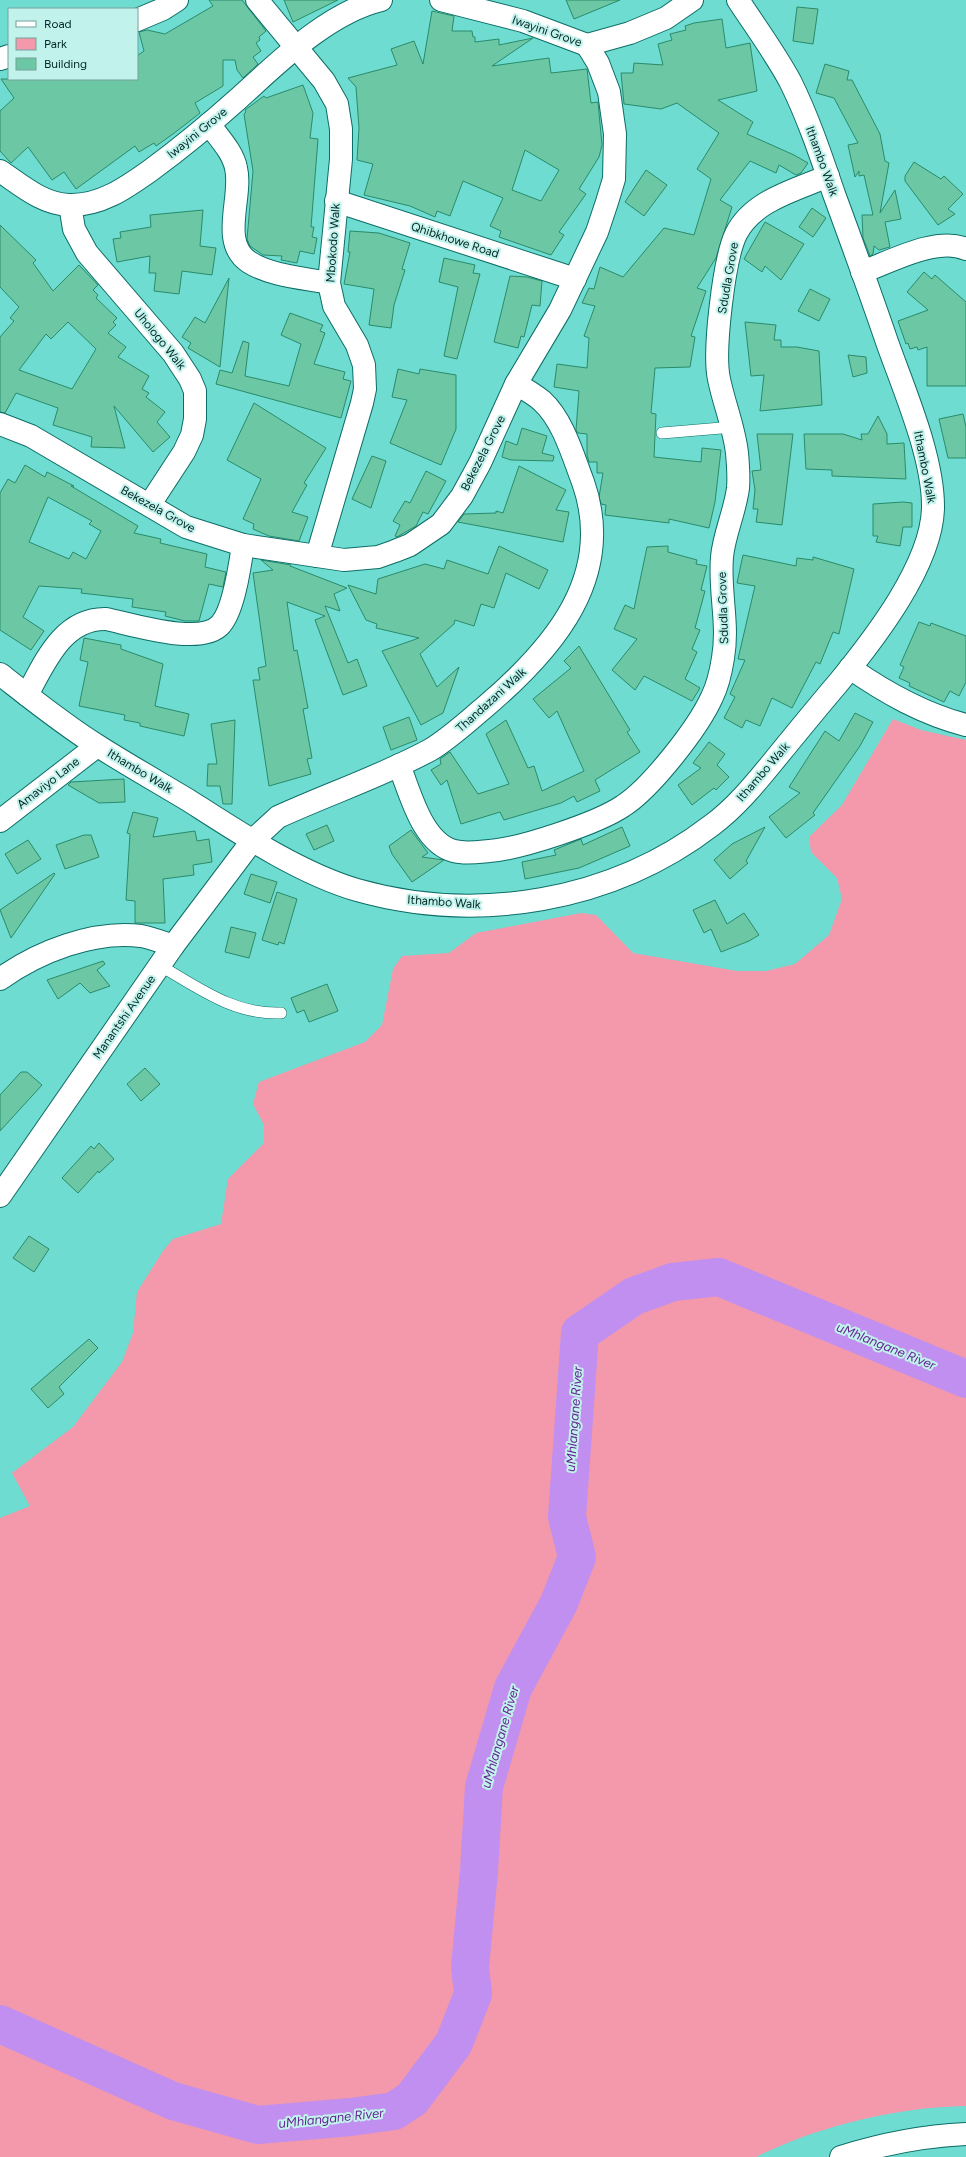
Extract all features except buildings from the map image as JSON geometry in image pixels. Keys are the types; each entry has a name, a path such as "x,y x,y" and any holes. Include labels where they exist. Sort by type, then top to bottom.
{"street":[{"path":"138,20 163,9 177,0"},
{"name":"Mbokodo Walk","path":"257,0 324,81 337,104 340,128 341,159 329,283 334,306 360,354 364,365 365,389 317,556"},
{"name":"Iwayini Grove","path":"0,170 42,199 70,205 98,201 118,192 165,160 209,124 296,48 333,21 369,3 381,0"},
{"name":"Iwayini Grove","path":"441,0 523,21 587,45 630,33 666,18 692,0"},
{"name":"Ithambo Walk","path":"0,674 97,746 252,841 320,875 354,889 391,897 435,904 471,906 509,904 554,896 606,884 644,868 715,823 750,789 850,668 912,577 930,529 933,508 922,442 812,132 789,79 738,0"},
{"name":"Bekezela Grove","path":"0,424 31,436 150,504 186,527 243,545 344,560 378,557 410,545 441,524 462,496 480,463 516,384 560,310 597,232 614,179 615,134 609,92 598,63 587,45"},
{"path":"209,124 229,150 236,168 238,183 233,231 238,250 243,257 250,262 274,272 329,283"},
{"name":"Sdudla Grove","path":"399,765 428,832 436,842 455,852 492,851 560,833 618,810 646,788 684,741 706,710 719,679 723,658 726,626 722,554 738,488 733,427 719,380 717,354 726,274 732,245 736,233 745,221 775,197 828,176"},
{"name":"Qhibkhowe Road","path":"336,201 575,279"},
{"name":"Uhologo Walk","path":"70,205 74,229 87,253 173,353 190,379 195,391 196,419 192,435 184,452 150,504"},
{"path":"862,272 929,248 954,246 966,249"},
{"name":"Thandazani Walk","path":"252,841 278,817 399,765 431,749 448,737 508,687 529,666 561,626 579,596 585,580 590,556 592,529 589,502 581,477 563,434 551,412 543,402 516,384"},
{"path":"27,695 59,643 77,625 84,622 95,619 106,619 182,634 204,633 216,629 227,615 239,574 243,545"},
{"path":"850,668 880,690 941,718 966,725"},
{"name":"Amaviyo Lane","path":"0,821 97,746"},
{"name":"Manantshi Avenue","path":"0,1196 159,965 252,841"},
{"path":"0,979 36,957 85,940 140,936 173,946"},
{"path":"841,2157 890,2143 920,2138 966,2134"}],"lane":[{"path":"662,433 733,427"},
{"path":"159,965 227,1004 239,1009 262,1013 282,1013"}],"green space":[{"path":"893,719 921,730 966,740 966,2106 913,2110 858,2120 805,2136 756,2157 0,2157 0,1518 30,1506 12,1473 73,1427 122,1362 133,1333 137,1292 163,1251 173,1239 221,1224 228,1179 264,1143 264,1125 253,1104 259,1082 365,1042 382,1025 393,969 402,956 449,953 476,933 581,913 596,915 633,953 737,971 766,971 795,964 829,935 842,899 837,878 811,852 809,837 842,805"}],"waterway":[{"name":"uMhlangane River","path":"0,2024 173,2101 258,2125 351,2117 394,2111 412,2099 454,2043 473,1994 470,1967 479,1871 484,1787 513,1688 559,1603 577,1557 567,1517 580,1333 634,1296 673,1282 719,1277 966,1379"}]}
